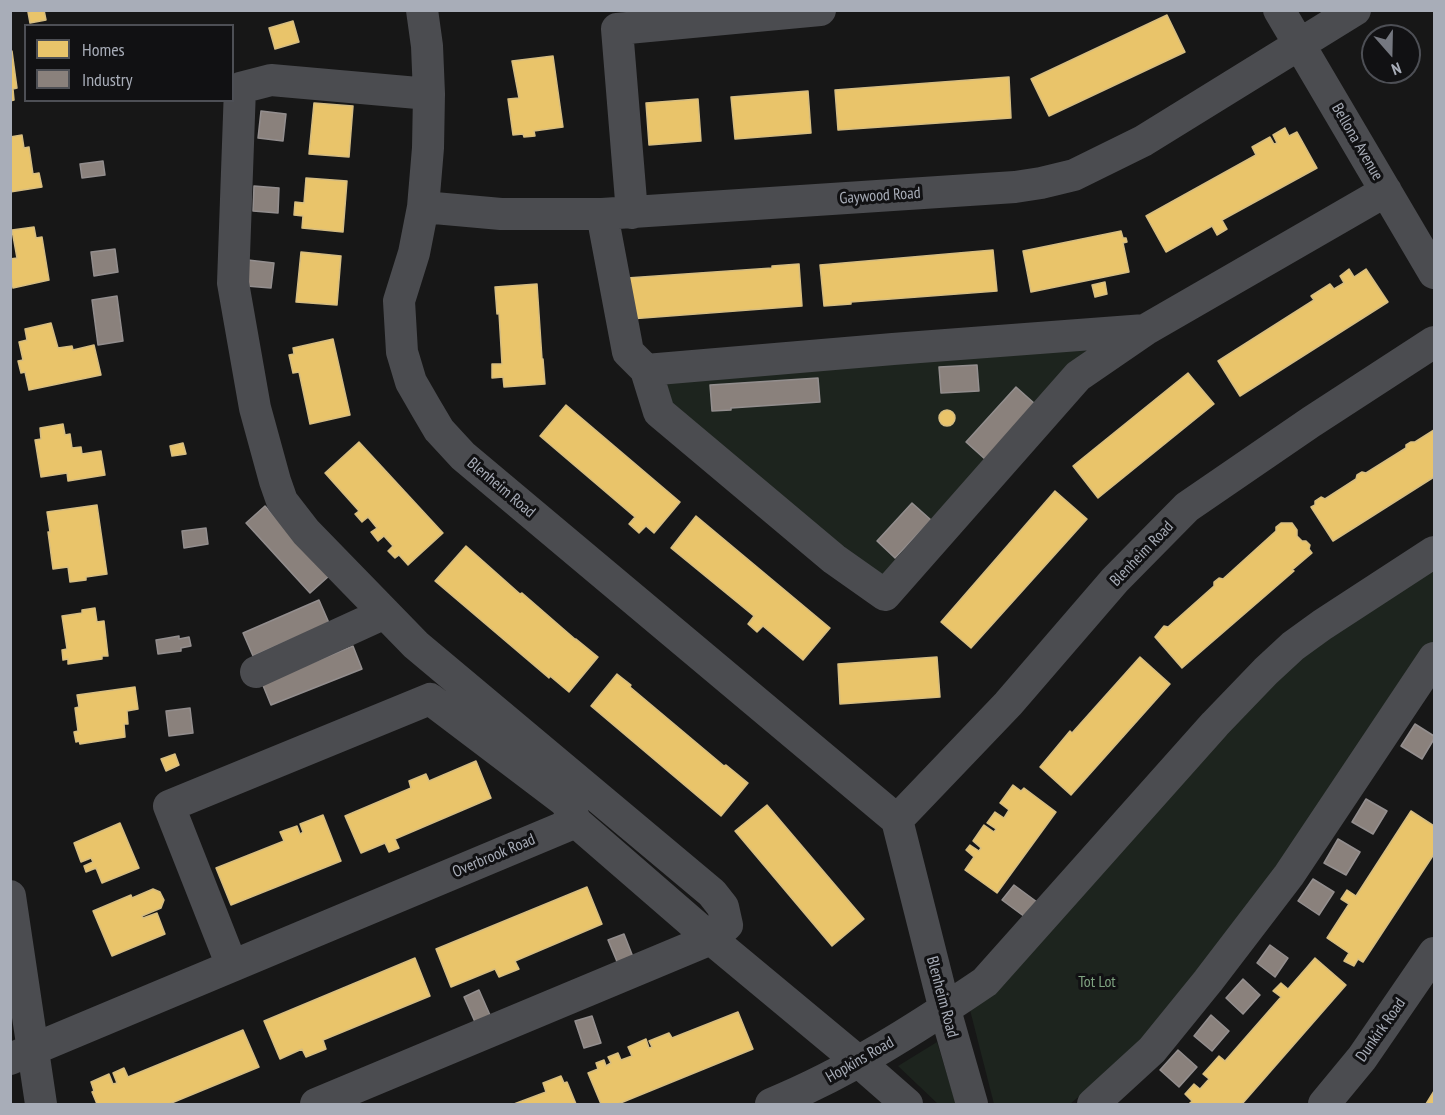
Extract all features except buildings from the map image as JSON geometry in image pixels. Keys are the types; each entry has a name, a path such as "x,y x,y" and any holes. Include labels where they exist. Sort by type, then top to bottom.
{"street":[{"name":"Blenheim Road","path":"422,10 427,46 428,148 423,207 414,253 399,301 402,352 411,382 439,429 463,456 897,820 945,1010 972,1104"},
{"path":"820,10 617,28 617,214 628,352 646,370 659,412 834,559 885,595 1078,376 1145,330 1386,191"},
{"name":"Bellona Avenue","path":"1279,10 1434,273"},
{"name":"Gaywood Road","path":"423,207 501,214 617,214 1015,187 1041,183 1074,175 1143,141 1355,10"},
{"path":"316,1104 711,939 727,925 723,907 712,893 416,645 306,532 282,501 255,408 233,283 240,88 271,80 429,94"},
{"path":"646,370 1145,330"},
{"name":"Blenheim Road","path":"897,820 1008,704 1115,580 1187,507 1311,422 1434,342"},
{"name":"Hopkins Road","path":"771,1104 820,1083 859,1062 945,1010 985,982 1215,724 1266,671 1293,646 1322,625 1434,552"},
{"path":"256,672 385,613"},
{"path":"1093,1104 1152,1050 1289,876 1434,658"},
{"path":"232,966 169,806 430,699 566,802 576,822 907,1104"},
{"name":"Overbrook Road","path":"22,1054 576,822"},
{"path":"10,896 22,1054 40,1104"},
{"name":"Dunkirk Road","path":"1324,1104 1362,1058 1434,953"}],"green space":[{"path":"1092,348 883,575 843,547 672,404 665,382"},
{"name":"Tot Lot","path":"1434,563 1434,641 1247,920 1137,1048 1070,1104 994,1104 970,1010 1275,676"},
{"path":"937,1042 956,1104 938,1104 898,1066"}]}
